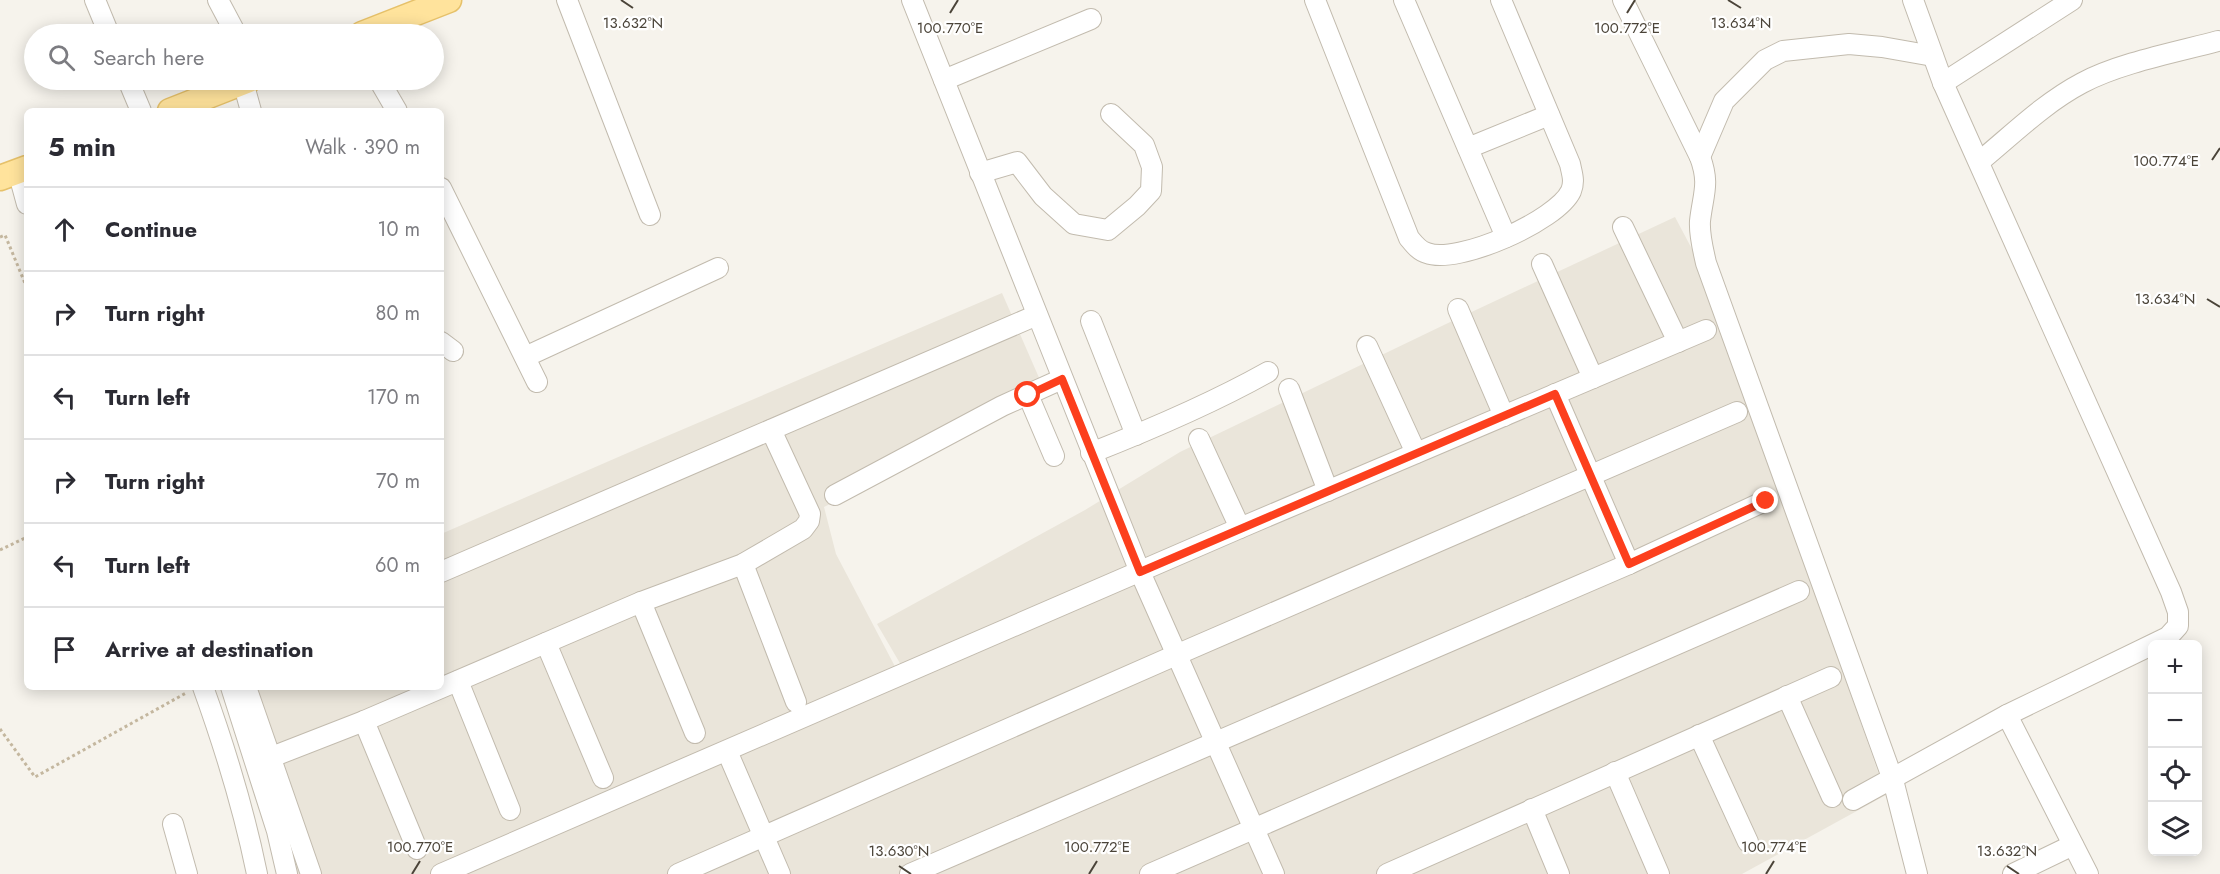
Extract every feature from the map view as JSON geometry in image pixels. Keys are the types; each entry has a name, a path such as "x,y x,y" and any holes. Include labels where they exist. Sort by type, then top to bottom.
{"main road":[{"path":"388,24 449,0"},
{"path":"178,108 223,90"}],"street":[{"path":"94,0 105,24"},
{"path":"218,0 231,24"},
{"path":"567,0 650,215"},
{"path":"912,0 1140,572 1274,874"},
{"path":"1315,0 1409,238 1426,253 1441,256 1468,252 1529,227 1564,201 1570,193 1574,180 1501,0"},
{"path":"1404,0 1506,237"},
{"path":"1623,0 1706,173 1706,190 1700,221 1701,241 1706,263 1893,780 1917,874"},
{"path":"1853,800 1893,780 2007,715 2168,637 2178,626 2178,612 1943,83 1913,0"},
{"path":"1943,83 2072,0"},
{"path":"944,80 1091,19"},
{"path":"1979,162 2056,98 2083,82 2112,71 2218,41"},
{"path":"1700,157 1724,100 1765,60 1783,51 1849,44 1933,56"},
{"path":"132,90 140,108"},
{"path":"248,90 250,108"},
{"path":"385,90 395,108"},
{"path":"980,173 1017,162 1043,196 1074,224 1108,230 1151,191 1152,167 1144,145 1112,114"},
{"path":"1468,148 1549,115"},
{"path":"15,173 24,196"},
{"path":"444,195 537,382"},
{"path":"1623,227 1678,342"},
{"path":"1542,264 1593,378"},
{"path":"525,357 718,268"},
{"path":"1458,309 1504,416"},
{"path":"444,571 1037,315"},
{"path":"1091,321 1136,435"},
{"path":"441,874 1240,528 1706,330"},
{"path":"1367,346 1416,453"},
{"path":"1091,453 1230,394 1268,372"},
{"path":"835,495 1062,379"},
{"path":"1289,389 1328,491"},
{"path":"1555,394 1629,564"},
{"path":"1028,395 1054,456"},
{"path":"678,874 1737,412"},
{"path":"444,687 641,602 743,564 803,530 809,521 810,514 771,430"},
{"path":"1199,439 1240,528"},
{"path":"910,874 1629,564 1766,501"},
{"path":"743,564 796,702"},
{"path":"1150,874 1799,591"},
{"path":"641,602 694,733"},
{"path":"546,643 603,778"},
{"path":"1387,874 1832,677"},
{"path":"458,681 510,810"},
{"path":"204,690 231,769 248,832 251,872"},
{"path":"232,690 277,831 287,874"},
{"path":"247,690 310,874"},
{"path":"269,758 437,690"},
{"path":"1787,696 1832,797"},
{"path":"2007,715 2088,874"},
{"path":"364,721 417,849"},
{"path":"1699,735 1748,842"},
{"path":"727,751 780,874"},
{"path":"1615,772 1659,874"},
{"path":"1532,810 1559,874"},
{"path":"173,824 186,874"},
{"path":"2013,874 2073,845"}],"path":[{"path":"0,237 5,235 24,281"},
{"path":"0,550 24,538"},
{"path":"0,729 35,777 188,692 187,690"}],"shaded area":[{"path":"1675,217 1701,266 1886,795 1742,874 455,874 908,677 877,624 1085,510 1180,452"},
{"path":"1002,293 1047,396 824,507 836,554 901,678 448,874 293,874 235,690 444,690 444,533"}],"route":[{"path":"1028,395 1062,379 1140,572 1555,394 1629,564 1766,501"}]}
